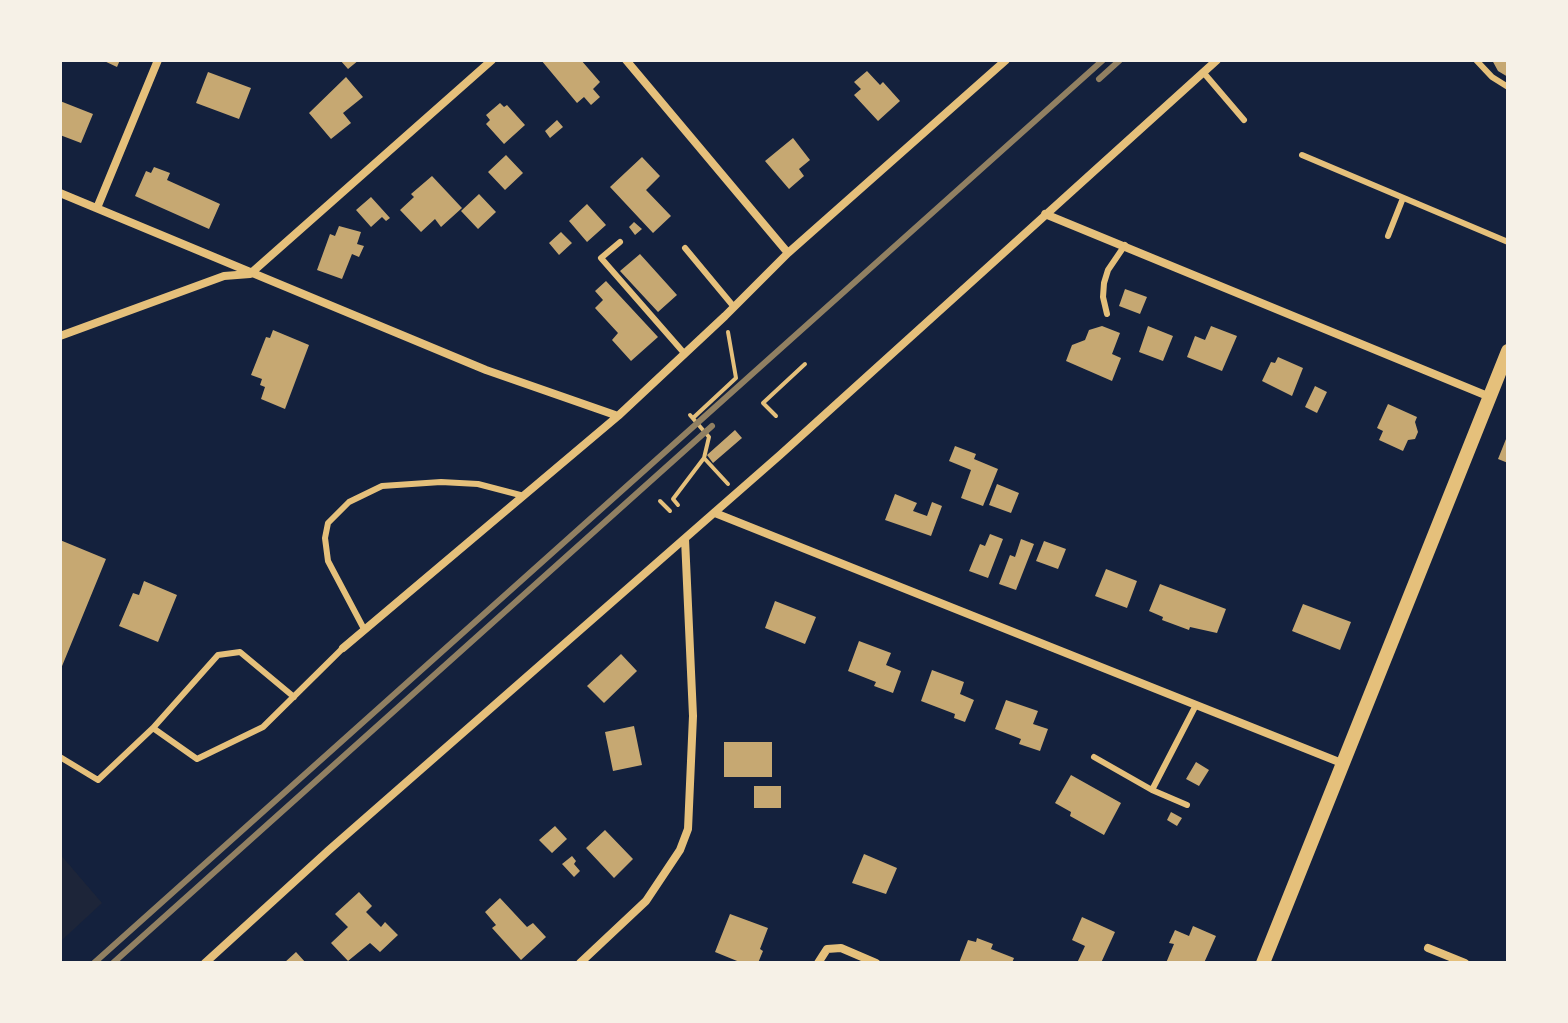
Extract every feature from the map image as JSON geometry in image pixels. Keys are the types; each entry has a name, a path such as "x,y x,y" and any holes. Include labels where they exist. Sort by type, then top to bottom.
{"street":[{"path":"97,208 158,60"},
{"path":"60,336 224,276 250,274 492,60"},
{"path":"626,60 788,253"},
{"path":"343,648 618,416 788,253 1006,60"},
{"path":"205,963 329,850 737,494 1217,60"},
{"path":"60,193 486,370 618,416"},
{"path":"1045,214 1490,397"},
{"path":"1263,963 1508,351"},
{"path":"715,513 1344,764"},
{"path":"580,963 646,901 680,850 688,829 693,716 685,539"},
{"path":"818,963 827,949 841,948 876,963"},
{"path":"1428,948 1465,963"}],"lane":[{"path":"1476,60 1492,77 1508,87"},
{"path":"1203,72 1244,120"},
{"path":"1302,155 1508,242"},
{"path":"1388,236 1403,198"},
{"path":"620,242 601,258 684,353"},
{"path":"1107,314 1104,283 1108,270 1125,245"},
{"path":"685,248 734,307"},
{"path":"364,629 328,561 325,538 328,523 349,502 382,486 441,482 478,484 524,496"},
{"path":"153,728 197,759 263,727 343,648"},
{"path":"60,757 98,780 153,728 218,655 240,652 294,697"},
{"path":"1152,790 1196,705"},
{"path":"1094,757 1152,790 1187,805"}],"path":[{"path":"678,505 673,499 704,458 709,437 691,416 736,378 725,316"},
{"path":"776,416 763,403 805,364"},
{"path":"704,458 737,494"},
{"path":"660,501 670,511"}],"shaded area":[{"path":"60,854 102,903 60,942"}],"building":[{"path":"102,60 120,60 117,67"},
{"path":"340,60 359,60 348,69"},
{"path":"541,60 581,60 600,82 593,89 600,97 591,105 584,97 577,103"},
{"path":"1492,60 1508,60 1508,77 1498,71"},
{"path":"867,71 880,85 883,82 900,101 878,121 854,95 861,89 854,82"},
{"path":"208,72 251,88 239,119 196,103"},
{"path":"346,77 363,97 343,113 351,123 331,139 309,113"},
{"path":"60,101 93,114 81,143 60,135"},
{"path":"500,103 504,107 507,105 525,125 504,144 486,124 490,120 486,115"},
{"path":"557,120 563,127 550,138 545,131"},
{"path":"793,138 810,160 799,169 804,176 789,189 765,161"},
{"path":"506,155 523,173 505,190 488,172"},
{"path":"642,157 660,176 646,190 671,216 653,233 610,187"},
{"path":"154,167 170,173 167,180 220,204 209,229 135,196 146,171 151,173"},
{"path":"432,176 462,208 441,227 435,219 421,232 400,210 414,197 411,194"},
{"path":"479,194 496,212 478,229 461,211"},
{"path":"371,197 390,218 386,221 382,217 371,227 356,210"},
{"path":"587,204 606,225 587,242 569,221"},
{"path":"634,222 642,229 635,235 629,227"},
{"path":"339,226 361,232 357,244 364,246 359,257 352,254 342,279 317,270 330,234 335,236"},
{"path":"561,232 572,243 559,255 549,243"},
{"path":"640,254 677,295 658,312 620,271"},
{"path":"606,281 658,337 631,361 612,340 618,333 595,308 603,300 595,291"},
{"path":"1125,289 1147,297 1140,314 1119,306"},
{"path":"1102,326 1120,333 1112,354 1121,358 1112,381 1066,361 1072,345 1085,340 1089,330"},
{"path":"1148,326 1173,336 1163,361 1139,352"},
{"path":"1211,326 1237,336 1222,371 1187,357 1195,336 1205,340"},
{"path":"273,330 309,345 285,409 261,399 265,387 260,385 262,379 251,375 266,337 270,338"},
{"path":"1278,357 1303,368 1292,396 1262,381 1271,362 1275,363"},
{"path":"1315,386 1327,392 1317,413 1305,407"},
{"path":"1388,404 1417,417 1418,432 1415,439 1408,440 1403,451 1379,440 1383,431 1377,428"},
{"path":"735,430 742,438 713,463 707,455"},
{"path":"1508,434 1508,463 1498,459"},
{"path":"955,446 976,454 974,459 998,469 983,506 961,498 971,470 949,461"},
{"path":"997,484 1019,493 1011,513 989,505"},
{"path":"895,494 917,503 913,511 927,516 932,502 942,506 931,536 885,520"},
{"path":"990,534 1003,539 988,578 969,571 980,544 985,546"},
{"path":"1021,539 1034,544 1016,590 999,584 1010,555 1015,557"},
{"path":"60,540 106,559 60,671"},
{"path":"1044,541 1066,549 1058,569 1036,561"},
{"path":"1106,569 1137,581 1127,608 1095,596"},
{"path":"144,581 177,595 158,642 119,626 133,593 139,595"},
{"path":"1160,584 1226,609 1217,633 1190,627 1189,630 1162,620 1163,617 1149,611"},
{"path":"775,601 816,617 805,644 765,628"},
{"path":"1303,604 1351,622 1340,650 1292,631"},
{"path":"859,641 891,653 886,665 901,671 893,693 874,686 876,682 848,671"},
{"path":"621,654 637,671 604,703 587,686"},
{"path":"932,670 964,682 960,694 974,700 965,722 954,718 955,714 921,701"},
{"path":"1006,700 1038,711 1033,724 1048,729 1040,751 1019,744 1021,739 995,729"},
{"path":"634,726 642,765 613,771 605,732"},
{"path":"724,742 772,742 772,777 724,777"},
{"path":"1196,762 1209,770 1199,786 1186,779"},
{"path":"1071,775 1121,803 1104,835 1070,816 1071,812 1055,803"},
{"path":"754,786 781,786 781,808 754,808"},
{"path":"1171,812 1182,818 1177,826 1167,820"},
{"path":"555,826 567,839 552,853 539,840"},
{"path":"605,830 633,859 614,878 586,848"},
{"path":"864,854 897,868 886,894 852,883"},
{"path":"572,856 580,871 574,877 562,864"},
{"path":"359,892 372,906 366,912 381,927 385,922 398,935 380,952 370,943 348,961 331,943 348,927 335,914"},
{"path":"500,898 527,927 533,923 546,937 521,960 492,928 496,925 485,912"},
{"path":"730,914 768,928 758,963 742,963 715,952"},
{"path":"1082,917 1115,932 1101,963 1077,963 1085,946 1072,940"},
{"path":"1193,926 1216,936 1204,963 1166,963 1174,944 1169,943 1175,930 1189,936"},
{"path":"977,938 993,944 991,949 1014,958 1012,963 959,963 968,940 976,942"},
{"path":"296,952 306,963 284,963"}],"railway":[{"path":"94,963 1103,60"},
{"path":"1099,79 1120,60"},
{"path":"113,963 712,426"}]}
